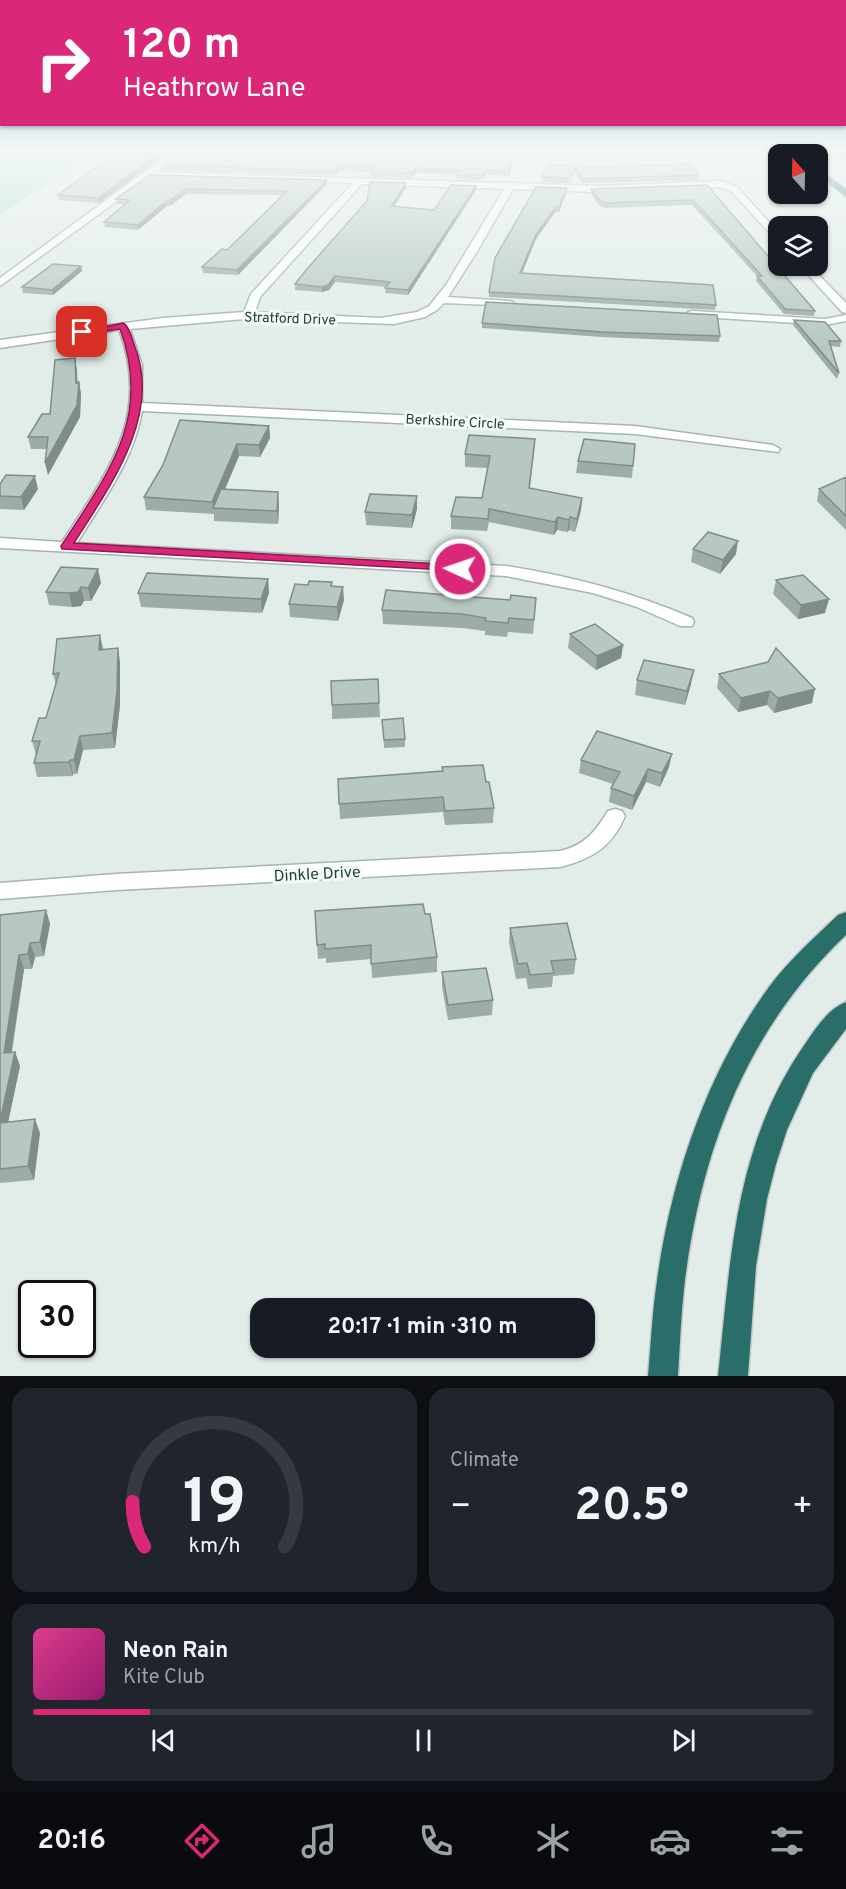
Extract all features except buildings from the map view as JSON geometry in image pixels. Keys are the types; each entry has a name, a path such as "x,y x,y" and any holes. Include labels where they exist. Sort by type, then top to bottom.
{"highway":[{"path":"663,1376 672,1269 688,1186 706,1128 728,1076 753,1030 790,978 846,921"},
{"path":"734,1376 742,1266 753,1204 773,1135 801,1068 826,1031 846,1011"}],"street":[{"path":"0,283 92,215"},
{"path":"249,315 255,296 329,215"},
{"name":"Stratford Drive","path":"0,344 123,326 249,315 297,315 362,322 390,322 422,313 442,300 492,215"},
{"path":"814,276 846,310"},
{"path":"442,300 526,305"},
{"path":"681,314 825,322 846,318"},
{"path":"67,546 114,470 131,429 136,407 136,366 123,326"},
{"name":"Berkshire Circle","path":"136,407 606,428 674,434 774,449"},
{"path":"0,543 506,571 547,576 608,591 656,608 686,622"},
{"name":"Dinkle Drive","path":"0,891 116,882 560,859 578,855 596,845 609,832 615,816"}],"route":[{"path":"82,332 123,326 133,353 138,388 131,429 123,451 109,480 67,546 460,569"}]}
